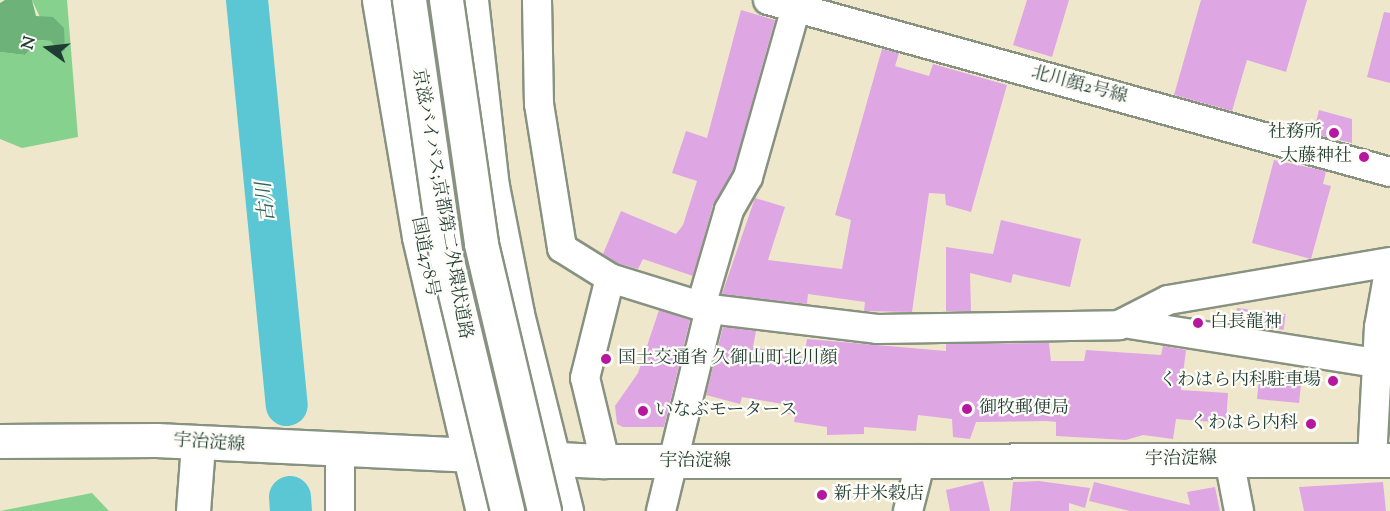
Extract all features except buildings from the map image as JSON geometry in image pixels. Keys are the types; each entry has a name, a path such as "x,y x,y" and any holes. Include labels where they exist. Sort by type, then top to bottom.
{"main road":[{"name":"国道478号","path":"379,0 419,237 466,452 483,511"},
{"path":"384,0 389,52"},
{"name":"京滋バイパス;京都第二外環状道路","path":"409,0 446,256 507,511"},
{"name":"京滋バイパス;京都第二外環状道路","path":"446,0 481,244 544,511"},
{"path":"471,0 492,186 551,458 566,511"},
{"name":"宇治淀線","path":"0,441 156,440 198,444 466,452 605,461 674,462 1381,460"},
{"path":"193,511 198,444"}],"street":[{"path":"537,0 539,104 562,248 610,278 706,308 877,328 1123,323 1376,363"},
{"name":"北川顔2号線","path":"768,0 797,4 1390,172"},
{"path":"661,511 674,462 729,210 748,177 797,4"},
{"path":"1123,323 1168,300 1390,264 1376,363 1381,460"},
{"path":"605,461 585,378 610,278"},
{"path":"340,449 340,511"},
{"path":"1228,459 1239,511"},
{"path":"909,511 921,460"}],"green space":[{"path":"5,0 32,0 36,16 53,17 64,28 65,50 60,54 51,41 38,40 25,55 0,52 0,3"},
{"path":"32,0 67,0 78,137 22,148 0,139 0,52 25,55 37,40 51,41"},
{"path":"92,493 109,511 0,511"}],"waterway":[{"name":"古川","path":"247,0 287,405"},
{"name":"古川","path":"290,497 291,511"}],"place":[{"name":"社務所","path":"1334,133"},
{"name":"大藤神社","path":"1364,157"},
{"name":"白長龍神","path":"1198,323"},
{"name":"国土交通省 久御山町北川顔","path":"606,359"},
{"name":"くわはら内科駐車場","path":"1333,381"},
{"name":"御牧郵便局","path":"967,409"},
{"name":"いなぶモータース","path":"643,411"},
{"name":"くわはら内科","path":"1311,424"},
{"name":"新井米穀店","path":"822,495"}]}
